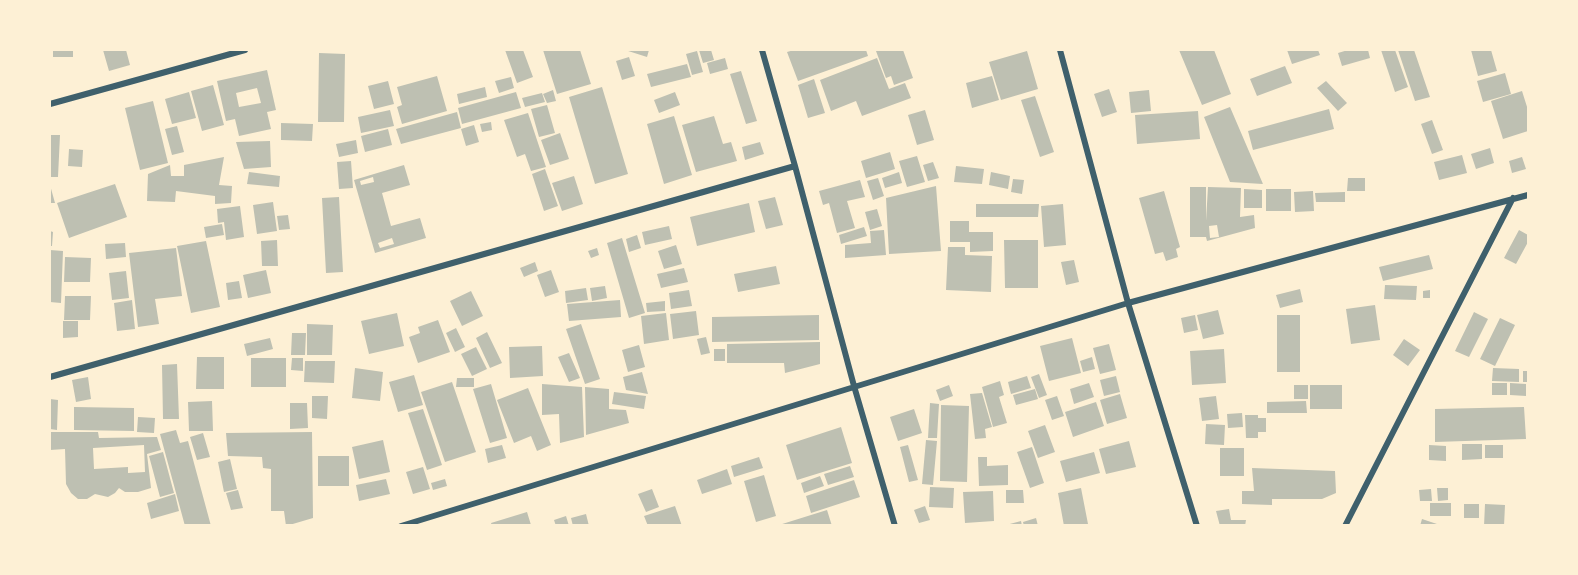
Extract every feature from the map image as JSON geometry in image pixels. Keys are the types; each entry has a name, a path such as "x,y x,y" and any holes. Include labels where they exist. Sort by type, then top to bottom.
{"street":[{"path":"50,104 245,50"},
{"path":"762,50 854,386 895,525"},
{"path":"1060,50 1128,303 1197,525"},
{"path":"50,376 795,166"},
{"path":"401,525 1128,303 1528,195"},
{"path":"1345,525 1513,198"}],"building":[{"path":"53,50 73,50 73,57 53,57"},
{"path":"103,50 126,50 130,65 109,71"},
{"path":"505,50 523,50 533,77 517,83"},
{"path":"543,50 580,50 591,84 557,94"},
{"path":"625,50 649,50 647,57"},
{"path":"699,50 711,50 714,60 703,63"},
{"path":"794,50 866,50 868,56 798,81 787,52"},
{"path":"903,50 913,78 894,85 891,76 886,78 876,51"},
{"path":"1179,50 1214,50 1231,94 1202,105"},
{"path":"1287,50 1318,50 1320,55 1292,64"},
{"path":"1348,50 1368,50 1370,58 1342,66 1338,53"},
{"path":"1381,50 1395,50 1408,87 1395,92"},
{"path":"1398,50 1414,50 1430,97 1415,101"},
{"path":"1471,50 1491,50 1497,71 1478,76"},
{"path":"697,51 703,72 692,75 686,54"},
{"path":"1027,51 1038,89 1001,100 989,62"},
{"path":"319,53 345,54 344,122 318,122"},
{"path":"629,57 635,76 622,80 616,61"},
{"path":"725,58 728,69 710,74 707,63"},
{"path":"877,58 889,89 905,83 911,98 862,116 856,101 831,111 820,80"},
{"path":"687,64 691,77 651,87 647,74"},
{"path":"1285,66 1292,83 1257,96 1250,79"},
{"path":"267,70 276,110 267,112 271,129 239,136 235,119 226,121 217,81","holes":["257,88 261,103 239,107 236,93"]},
{"path":"741,71 757,121 746,124 730,74"},
{"path":"1505,73 1511,94 1483,102 1477,81"},
{"path":"437,76 447,111 402,124 397,107 402,105 397,87"},
{"path":"992,76 999,100 972,108 966,83"},
{"path":"511,77 514,88 499,93 495,81"},
{"path":"814,79 825,113 808,118 798,85"},
{"path":"388,81 394,104 374,109 368,86"},
{"path":"1326,81 1347,103 1338,111 1317,88"},
{"path":"213,85 224,125 202,131 191,91"},
{"path":"485,87 487,97 459,104 457,94"},
{"path":"602,87 628,174 595,184 569,97"},
{"path":"1109,89 1117,112 1102,117 1094,94"},
{"path":"553,90 556,101 547,103 543,94"},
{"path":"1149,90 1151,111 1131,113 1129,92"},
{"path":"1522,91 1528,110 1528,131 1503,139 1491,101"},
{"path":"189,92 196,118 172,124 165,99"},
{"path":"516,92 521,108 462,124 458,108"},
{"path":"675,92 680,105 659,113 654,100"},
{"path":"542,93 545,102 525,107 522,98"},
{"path":"1035,96 1054,152 1040,157 1021,100"},
{"path":"153,101 168,163 140,170 125,108"},
{"path":"547,105 555,133 539,137 531,109"},
{"path":"1230,107 1263,184 1230,182 1204,117"},
{"path":"1329,109 1334,129 1253,150 1248,131"},
{"path":"390,110 394,126 361,133 358,117"},
{"path":"925,110 934,140 917,145 908,115"},
{"path":"1198,111 1200,139 1137,144 1135,115"},
{"path":"457,112 461,128 401,144 396,129"},
{"path":"528,113 546,167 531,171 525,154 517,157 504,120"},
{"path":"674,116 692,175 664,184 647,124"},
{"path":"714,116 723,144 731,142 737,161 696,172 682,125"},
{"path":"1432,120 1443,150 1432,154 1421,124"},
{"path":"491,122 492,130 482,132 480,124"},
{"path":"281,123 313,124 312,141 281,140"},
{"path":"474,125 479,142 466,146 461,129"},
{"path":"177,126 184,152 172,155 165,129"},
{"path":"388,129 392,145 365,152 361,136"},
{"path":"560,133 569,159 550,165 541,140"},
{"path":"50,135 60,135 58,177 50,177"},
{"path":"356,140 358,153 339,157 336,144"},
{"path":"270,141 271,167 244,169 236,142"},
{"path":"760,142 764,154 745,160 742,147"},
{"path":"1490,148 1494,163 1476,169 1471,154"},
{"path":"69,149 83,150 82,167 68,166"},
{"path":"890,152 895,169 866,178 861,161"},
{"path":"1462,155 1467,173 1439,180 1434,162"},
{"path":"917,156 925,182 907,187 899,161"},
{"path":"224,157 219,185 232,186 231,203 215,204 215,196 176,191 175,202 147,201 148,174 170,165 171,176 184,176 184,165"},
{"path":"1522,157 1526,169 1512,173 1509,161"},
{"path":"351,161 353,188 339,189 337,162"},
{"path":"933,162 939,178 928,181 923,165"},
{"path":"404,165 410,185 382,193 391,226 420,218 426,238 375,253 354,180","holes":["373,177 374,182 361,185 360,181","392,238 394,244 380,248 378,243"]},
{"path":"956,166 984,169 982,184 954,182"},
{"path":"545,169 558,206 544,211 532,174"},
{"path":"249,172 280,176 279,187 247,184"},
{"path":"899,172 902,183 885,188 882,178"},
{"path":"991,172 1010,176 1008,189 989,185"},
{"path":"574,176 583,204 562,211 552,183"},
{"path":"878,178 884,196 873,200 867,181"},
{"path":"1348,178 1365,178 1365,191 1347,191"},
{"path":"1013,179 1024,180 1022,194 1011,192"},
{"path":"860,180 865,197 847,201 855,228 837,233 829,203 823,205 819,191"},
{"path":"115,184 127,217 69,238 57,203"},
{"path":"50,185 55,203 50,203"},
{"path":"936,186 941,251 889,254 886,198"},
{"path":"1190,187 1206,187 1206,221 1208,187 1241,188 1240,217 1254,215 1255,228 1207,241 1206,237 1190,237","holes":["1217,225 1219,237 1210,238 1209,226"]},
{"path":"1244,189 1262,190 1262,208 1244,208"},
{"path":"1266,189 1291,189 1291,211 1266,211"},
{"path":"1164,191 1180,247 1176,249 1178,257 1166,261 1163,252 1155,254 1139,198"},
{"path":"1313,191 1314,211 1295,212 1294,192"},
{"path":"1345,192 1345,202 1316,202 1315,193"},
{"path":"339,197 343,272 326,273 322,198"},
{"path":"775,197 783,225 766,229 758,201"},
{"path":"273,202 277,231 257,234 253,205"},
{"path":"749,203 755,232 697,246 690,217"},
{"path":"976,204 1039,204 1038,217 976,217"},
{"path":"1063,204 1066,245 1044,247 1041,206"},
{"path":"240,206 244,237 226,240 224,222 218,223 217,209"},
{"path":"877,209 882,226 870,230 865,212"},
{"path":"288,215 290,229 279,230 277,216"},
{"path":"950,221 969,221 969,232 993,232 993,251 970,252 970,242 950,242"},
{"path":"222,224 224,235 206,238 204,227"},
{"path":"669,226 672,239 645,245 642,232"},
{"path":"864,227 867,236 841,244 839,235"},
{"path":"884,230 886,255 845,258 845,245 871,243 870,231"},
{"path":"1519,230 1528,235 1528,242 1516,264 1504,258"},
{"path":"50,231 53,232 52,246 50,246"},
{"path":"637,235 641,248 629,252 626,239"},
{"path":"622,238 645,313 629,318 607,243"},
{"path":"277,240 278,266 262,266 261,241"},
{"path":"1004,240 1038,240 1038,288 1005,288"},
{"path":"206,241 220,307 191,313 177,246"},
{"path":"125,243 126,257 106,259 105,244"},
{"path":"676,245 682,264 664,269 658,251"},
{"path":"948,247 965,247 965,255 992,256 991,292 946,290"},
{"path":"176,248 182,296 155,299 159,324 138,327 129,253"},
{"path":"597,248 599,255 591,258 588,251"},
{"path":"50,250 63,251 61,303 50,302"},
{"path":"1429,255 1433,269 1383,281 1379,267"},
{"path":"65,257 91,258 90,282 64,282"},
{"path":"1074,260 1079,282 1066,285 1061,262"},
{"path":"535,262 538,271 524,277 520,268"},
{"path":"776,266 780,284 738,292 734,274"},
{"path":"684,268 688,282 661,288 657,274"},
{"path":"266,270 271,293 248,298 243,275"},
{"path":"551,270 559,292 545,297 537,275"},
{"path":"126,271 129,298 112,300 109,273"},
{"path":"239,281 242,298 228,300 226,283"},
{"path":"1385,285 1417,286 1416,300 1384,299"},
{"path":"605,286 607,298 592,301 590,288"},
{"path":"586,288 588,300 566,303 565,291"},
{"path":"1300,289 1303,302 1280,308 1276,295"},
{"path":"689,290 692,306 671,309 669,293"},
{"path":"1430,290 1430,298 1423,298 1423,291"},
{"path":"471,291 483,316 462,326 450,301"},
{"path":"65,296 91,296 90,320 64,320"},
{"path":"132,300 135,329 117,331 114,303"},
{"path":"620,300 621,317 569,321 567,304"},
{"path":"665,301 665,311 647,312 646,303"},
{"path":"1375,305 1380,340 1351,344 1346,309"},
{"path":"1218,310 1224,334 1203,339 1197,315"},
{"path":"696,311 699,335 673,339 670,314"},
{"path":"1474,312 1488,319 1469,357 1455,351"},
{"path":"397,313 404,346 369,354 361,321"},
{"path":"666,313 669,340 644,344 641,316"},
{"path":"819,315 819,340 712,342 712,317"},
{"path":"1195,315 1198,330 1184,333 1181,318"},
{"path":"1277,315 1300,315 1300,372 1277,372"},
{"path":"1500,318 1515,325 1495,366 1480,359"},
{"path":"438,320 450,352 418,363 409,337 420,333 418,327"},
{"path":"63,321 78,321 78,337 63,338"},
{"path":"307,324 333,325 332,355 307,355"},
{"path":"581,324 600,379 585,384 566,329"},
{"path":"456,328 465,347 455,352 446,333"},
{"path":"487,332 502,363 490,368 476,338"},
{"path":"292,333 306,333 305,355 291,355"},
{"path":"706,337 710,353 701,355 697,339"},
{"path":"270,338 273,349 247,356 244,344"},
{"path":"1072,338 1081,373 1049,381 1040,346"},
{"path":"1404,339 1420,350 1408,366 1393,355"},
{"path":"820,342 820,364 785,373 784,363 727,363 727,344"},
{"path":"1109,344 1116,370 1100,374 1093,348"},
{"path":"639,345 645,367 628,372 622,350"},
{"path":"542,346 543,376 510,378 509,347"},
{"path":"476,347 487,369 472,376 461,354"},
{"path":"714,349 725,349 725,361 714,361"},
{"path":"1224,349 1226,383 1192,385 1190,351"},
{"path":"569,353 580,378 569,382 558,357"},
{"path":"197,357 224,357 224,389 196,389"},
{"path":"1092,357 1095,369 1083,372 1080,361"},
{"path":"251,358 286,358 286,387 251,387"},
{"path":"292,358 303,358 303,371 291,370"},
{"path":"305,361 335,361 334,383 304,382"},
{"path":"177,364 179,419 163,419 162,365"},
{"path":"355,368 383,372 380,401 352,398"},
{"path":"1493,368 1519,369 1519,382 1492,381"},
{"path":"1523,371 1528,371 1528,382 1523,382"},
{"path":"642,372 648,394 626,390 623,377"},
{"path":"1039,374 1047,395 1039,398 1031,377"},
{"path":"414,375 423,405 398,412 389,382"},
{"path":"1027,376 1031,388 1011,394 1008,382"},
{"path":"1116,376 1120,392 1104,396 1100,380"},
{"path":"88,377 91,399 76,402 72,380"},
{"path":"457,378 474,378 474,387 456,387"},
{"path":"1000,381 1004,395 999,397 1007,423 993,427 982,387"},
{"path":"452,382 476,452 445,462 421,392"},
{"path":"1089,383 1094,397 1074,404 1070,389"},
{"path":"1492,383 1507,383 1507,395 1492,395"},
{"path":"1510,383 1526,384 1526,396 1510,395"},
{"path":"491,384 507,438 490,443 473,389"},
{"path":"542,384 582,387 584,437 560,443 559,414 542,415"},
{"path":"949,385 953,396 940,401 936,390"},
{"path":"1294,385 1308,385 1308,399 1294,399"},
{"path":"1310,385 1342,385 1342,409 1310,409"},
{"path":"585,387 609,389 609,409 626,410 629,423 586,435"},
{"path":"528,388 551,445 537,451 531,436 514,443 497,400"},
{"path":"1035,389 1038,399 1016,405 1013,395"},
{"path":"614,392 646,396 644,409 612,404"},
{"path":"982,393 992,427 985,429 986,438 975,439 970,394"},
{"path":"1120,394 1127,418 1107,424 1100,400"},
{"path":"312,396 328,396 327,419 312,418"},
{"path":"1057,396 1064,416 1052,420 1045,400"},
{"path":"1216,396 1219,419 1202,421 1199,398"},
{"path":"50,399 58,400 57,430 50,429"},
{"path":"212,401 213,431 189,431 188,402"},
{"path":"1306,401 1307,413 1267,413 1267,402"},
{"path":"1096,402 1104,426 1073,437 1065,412"},
{"path":"290,403 307,403 308,428 290,429"},
{"path":"930,403 939,404 937,438 928,438"},
{"path":"941,405 969,406 967,482 940,481"},
{"path":"74,407 134,408 134,431 74,430"},
{"path":"1524,407 1526,439 1435,442 1435,409"},
{"path":"423,409 442,465 427,470 408,413"},
{"path":"914,409 922,433 898,441 890,417"},
{"path":"1242,413 1243,427 1228,428 1227,414"},
{"path":"1245,415 1258,415 1258,418 1266,418 1266,432 1258,432 1258,438 1246,438"},
{"path":"138,417 155,418 154,433 137,432"},
{"path":"1206,424 1225,425 1224,445 1205,444"},
{"path":"1045,425 1055,452 1038,458 1028,431"},
{"path":"841,427 852,463 797,480 786,445"},
{"path":"176,430 180,443 188,441 211,526 185,526 160,434"},
{"path":"50,432 98,432 99,438 157,437 161,450 147,454 151,488 138,492 125,492 119,488 108,497 95,494 87,499 78,499 66,484 65,449 50,450","holes":["144,445 145,472 128,473 128,467 94,469 93,448"]},
{"path":"312,432 313,518 286,526 284,511 271,511 271,469 263,468 262,457 228,456 226,433"},
{"path":"203,433 210,457 197,460 190,437"},
{"path":"383,440 390,472 359,479 352,447"},
{"path":"926,440 937,441 933,485 922,484"},
{"path":"1129,441 1136,467 1106,474 1099,449"},
{"path":"1462,444 1482,444 1482,459 1462,460"},
{"path":"502,445 506,458 488,463 485,449"},
{"path":"908,445 918,480 909,482 900,447"},
{"path":"1429,445 1446,446 1446,461 1429,460"},
{"path":"1485,445 1503,445 1503,458 1485,458"},
{"path":"1032,447 1044,483 1030,488 1017,452"},
{"path":"1220,448 1244,448 1244,476 1220,476"},
{"path":"163,452 174,493 160,497 149,456"},
{"path":"1094,452 1100,473 1066,482 1060,461"},
{"path":"318,456 349,456 349,486 318,486"},
{"path":"759,457 763,468 734,477 731,466"},
{"path":"978,457 987,457 987,466 1008,465 1008,485 979,486"},
{"path":"230,459 237,489 224,492 218,462"},
{"path":"850,466 854,477 828,485 824,474"},
{"path":"423,467 430,489 413,494 406,472"},
{"path":"1252,468 1335,471 1336,493 1322,499 1272,499 1272,505 1242,504 1242,491 1254,491"},
{"path":"727,469 732,484 702,494 697,480"},
{"path":"764,475 776,516 756,522 744,481"},
{"path":"820,476 824,486 804,493 801,483"},
{"path":"386,479 390,494 359,501 356,485"},
{"path":"445,479 447,486 433,490 431,483"},
{"path":"854,480 860,497 811,513 806,496"},
{"path":"930,487 954,488 953,508 929,507"},
{"path":"1081,488 1088,524 1064,526 1058,493"},
{"path":"1437,488 1448,488 1448,500 1438,501"},
{"path":"652,489 659,507 646,512 638,494"},
{"path":"1431,489 1432,501 1420,501 1419,490"},
{"path":"238,490 243,508 231,510 226,493"},
{"path":"1006,490 1023,490 1024,503 1006,503"},
{"path":"993,491 994,521 965,523 963,492"},
{"path":"175,494 179,511 151,519 147,503"},
{"path":"1430,503 1451,503 1451,516 1430,516"},
{"path":"1464,504 1479,504 1479,518 1464,518"},
{"path":"1485,504 1505,505 1504,526 1484,526"},
{"path":"675,506 682,526 648,526 644,516"},
{"path":"925,506 930,520 919,523 914,510"},
{"path":"1229,509 1231,520 1246,520 1245,526 1220,526 1216,511"},
{"path":"827,510 832,526 779,526 779,525"},
{"path":"527,512 531,525 492,526 491,523"},
{"path":"586,514 589,526 573,526 571,518"},
{"path":"566,516 569,526 556,526 554,520"},
{"path":"1036,518 1038,526 1024,526 1023,522"},
{"path":"1422,519 1440,525 1440,526 1420,526"},
{"path":"1021,521 1022,526 1006,526 1006,525"}]}
